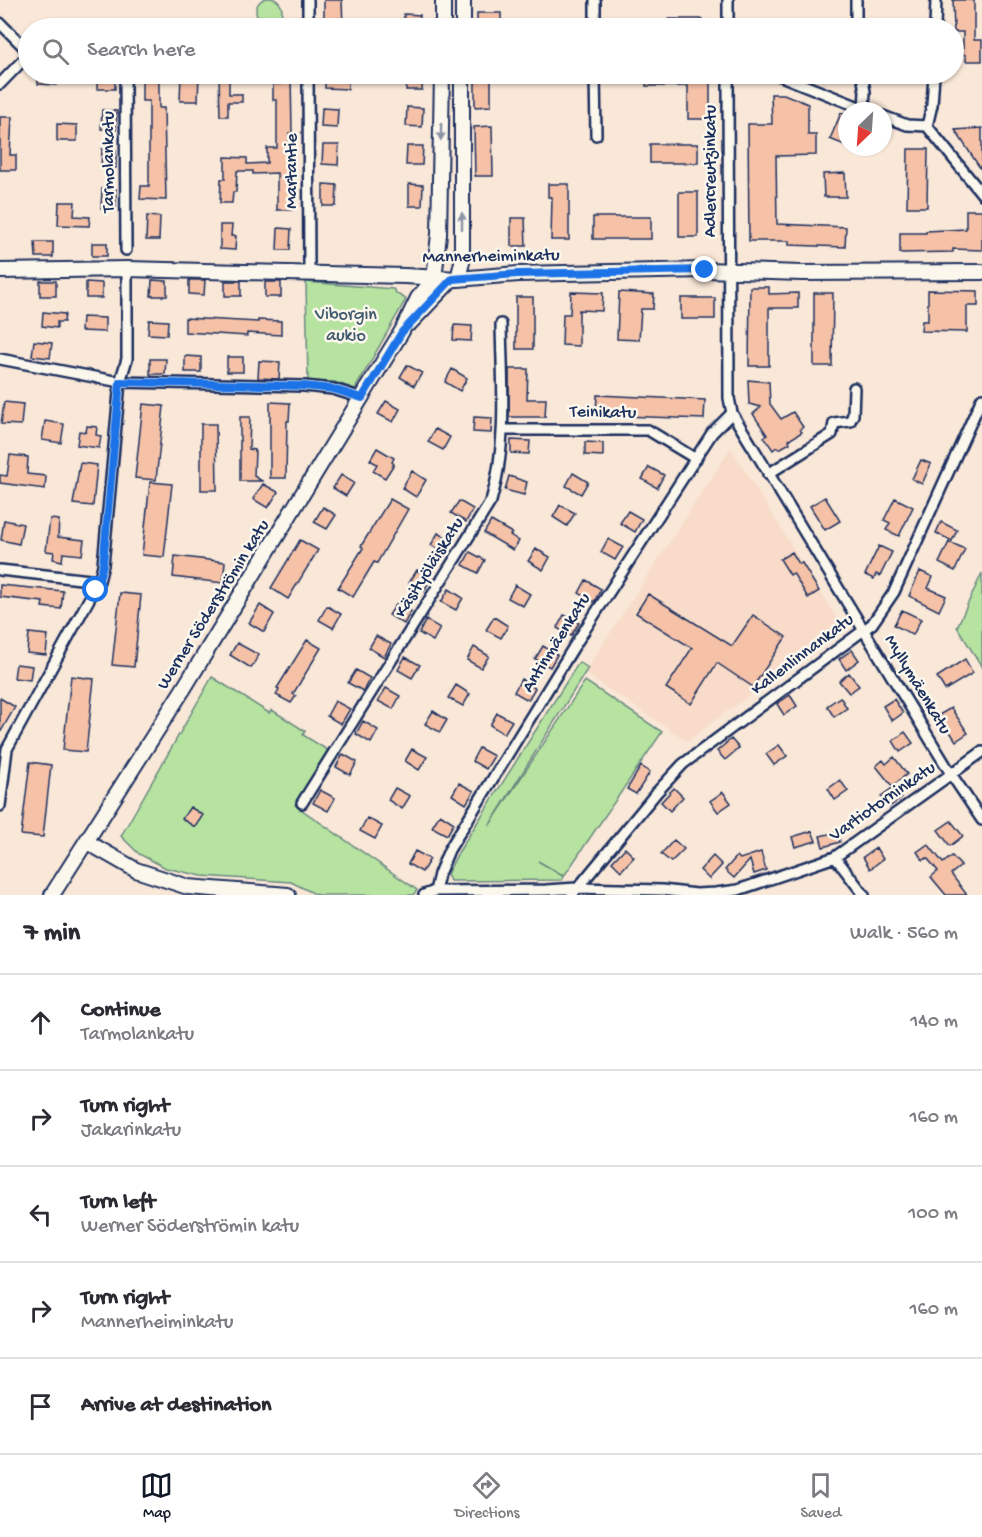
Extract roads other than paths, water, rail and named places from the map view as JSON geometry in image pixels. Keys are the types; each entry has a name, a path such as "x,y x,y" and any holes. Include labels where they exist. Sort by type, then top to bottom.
{"main road":[{"path":"443,0 443,18"},
{"path":"463,0 463,18"},
{"path":"434,279 439,234 442,84"},
{"path":"455,279 462,262 462,84"},
{"name":"Mannerheiminkatu","path":"0,271 127,269 405,276 434,279 518,274 728,271 982,272"},
{"name":"Werner Söderströmin katu","path":"52,895 190,678 362,398 402,332 418,298 434,279"},
{"name":"Werner Söderströmin katu","path":"402,332 455,279"},
{"path":"87,842 136,870 188,887 237,893 288,895"}],"street":[{"path":"308,0 308,18"},
{"path":"595,0 595,18"},
{"path":"728,0 728,18"},
{"path":"856,0 856,18"},
{"path":"935,18 936,0"},
{"path":"0,23 18,42"},
{"path":"0,84 18,64"},
{"name":"Tarmolankatu","path":"125,84 126,250"},
{"name":"Martantie","path":"308,84 309,269"},
{"path":"595,84 596,135"},
{"name":"Adlercreutzinkatu","path":"728,84 729,398 732,413"},
{"path":"801,84 847,102"},
{"path":"864,84 866,102"},
{"path":"927,126 932,105 933,84"},
{"path":"892,119 907,125 927,126 982,194"},
{"path":"0,806 7,749 99,582 103,565 120,382 127,359 127,269"},
{"name":"Käsityöläiskatu","path":"302,803 491,501 498,477 502,430 501,324"},
{"path":"0,359 120,382 304,386 333,389 362,398"},
{"path":"768,474 832,435 834,423 850,421 853,415 854,388"},
{"name":"Kallenlinnankatu","path":"575,892 683,764 872,624 894,592 982,398"},
{"name":"Antinmäenkatu","path":"435,891 449,850 573,648 712,433 732,413"},
{"name":"Myllymäenkatu","path":"732,413 951,774 982,819"},
{"name":"Teinikatu","path":"502,430 648,430 696,459"},
{"path":"0,570 99,582"},
{"name":"Vartiotorninkatu","path":"435,891 662,890 697,894 738,890 835,857 982,752"},
{"path":"835,857 864,895"},
{"path":"424,895 435,891"}],"park label":[{"name":"Viborgin aukio","path":"346,325"}]}
